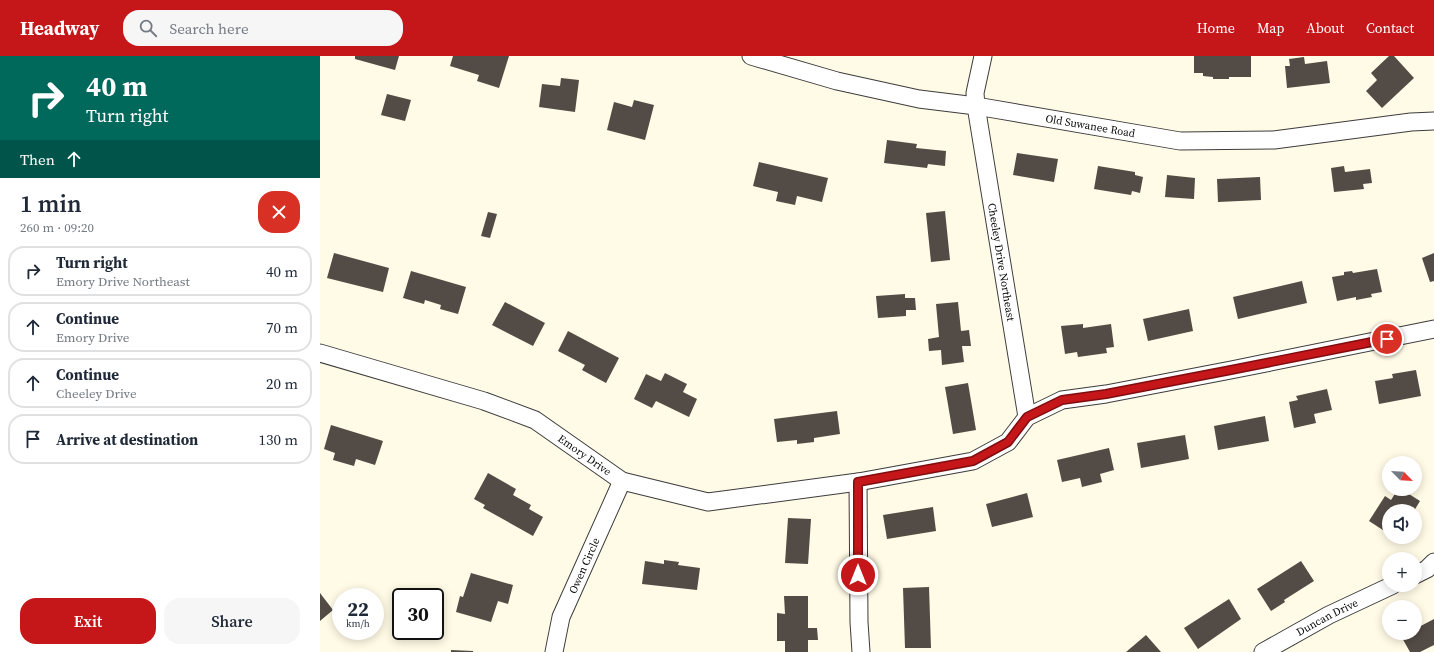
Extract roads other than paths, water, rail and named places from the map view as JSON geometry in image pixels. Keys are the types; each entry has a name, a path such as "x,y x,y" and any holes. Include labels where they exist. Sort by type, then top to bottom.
{"street":[{"name":"Old Suwanee Road","path":"751,56 837,81 919,99 976,106 1180,141 1274,140 1411,122 1434,122"},
{"name":"Cheeley Drive Northeast","path":"983,56 975,93 976,106 1027,417"},
{"path":"1027,417 1062,400 1106,394 1434,329"},
{"name":"Emory Drive","path":"320,353 484,401 535,420 622,481 708,502 858,482 973,461 1008,442 1027,417"},
{"name":"Owen Circle","path":"554,652 561,616 622,481"},
{"path":"858,482 859,622 861,652"},
{"path":"1422,572 1434,562"},
{"name":"Duncan Drive","path":"1263,652 1328,616 1382,590"}]}
